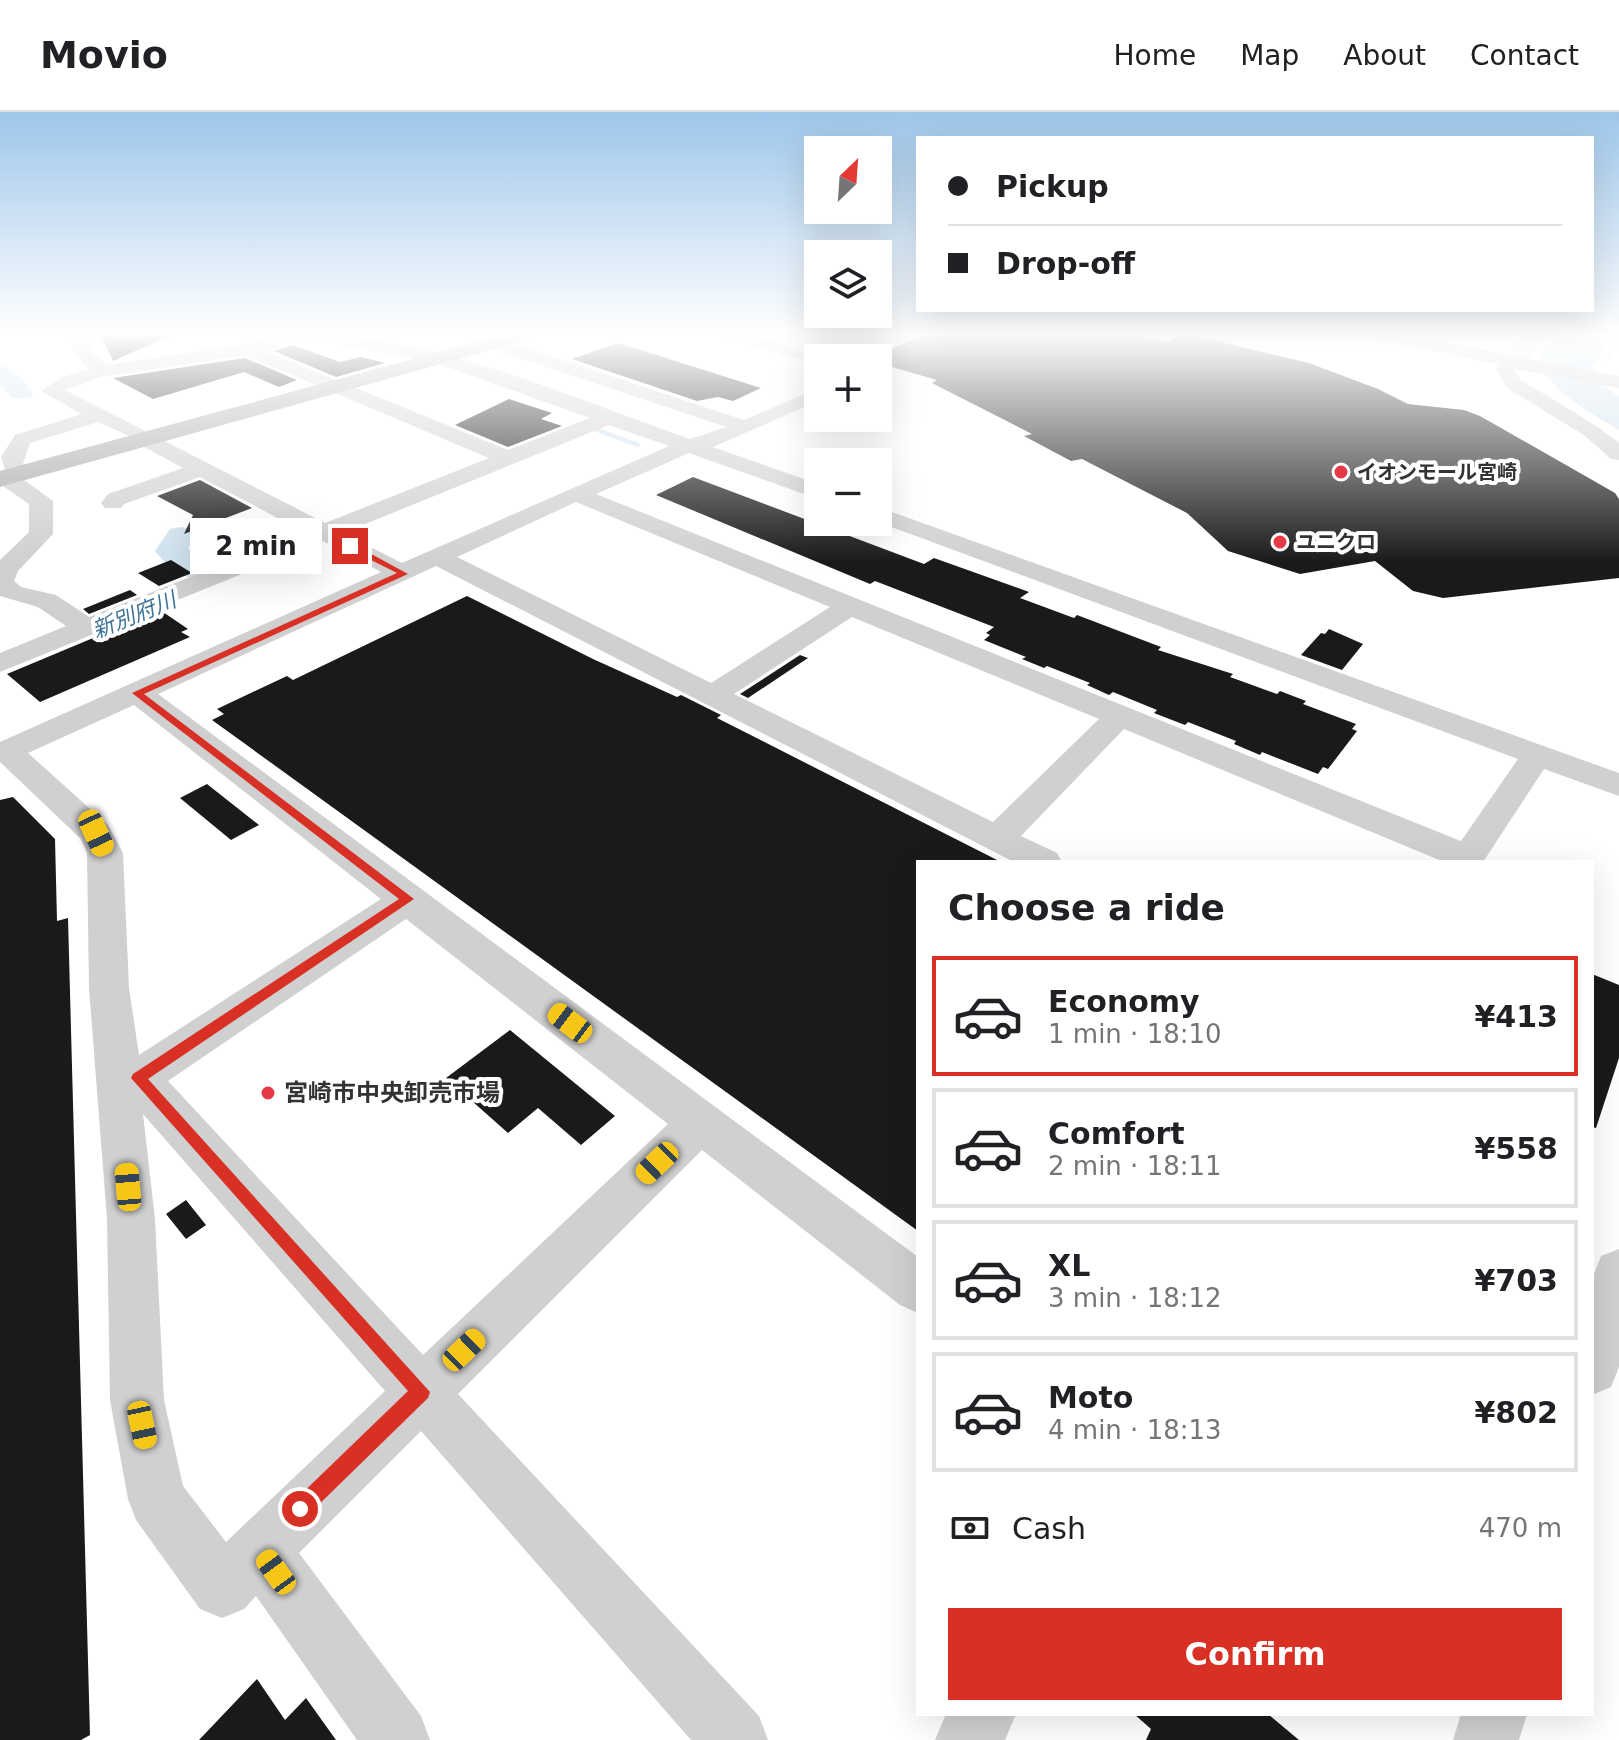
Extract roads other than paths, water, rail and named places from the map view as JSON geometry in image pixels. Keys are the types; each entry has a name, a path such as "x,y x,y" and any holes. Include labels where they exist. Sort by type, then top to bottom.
{"main road":[{"path":"7,475 231,411"}],"street":[{"path":"91,411 404,574"},
{"path":"395,411 508,458"},
{"path":"587,411 804,487"},
{"path":"698,411 745,427"},
{"path":"700,1122 222,1587 157,1499 137,1400 127,1070 109,988 105,853 96,833 7,751 576,494 688,446 713,441 780,411"},
{"path":"1558,411 1591,431 1619,454"},
{"path":"0,506 12,457 22,439 99,415"},
{"path":"0,663 607,418"},
{"path":"113,503 116,499 202,469"},
{"path":"7,475 41,501 41,534 6,568 0,583 12,593 47,601 87,628"},
{"path":"576,494 1466,860 1537,756"},
{"path":"892,519 1619,785"},
{"path":"439,558 1040,860"},
{"path":"714,694 850,606"},
{"path":"137,693 916,1286"},
{"path":"998,838 1120,716"},
{"path":"127,1070 408,899"},
{"path":"127,1070 735,1740"},
{"path":"1594,1361 1619,1273"},
{"path":"259,1548 397,1740"},
{"path":"968,1740 982,1716"},
{"path":"1486,1740 1493,1716"}],"water":[{"path":"1588,411 1619,411 1619,430"}],"waterway":[{"name":"新別府川","path":"587,430 592,428 638,445"},
{"name":"新別府川","path":"181,536 171,551 206,574"}],"place":[{"name":"イオンモール宮崎","path":"1341,472"},
{"name":"ユニクロ","path":"1280,542"},
{"name":"宮崎市中央卸売市場","path":"268,1093"}]}
